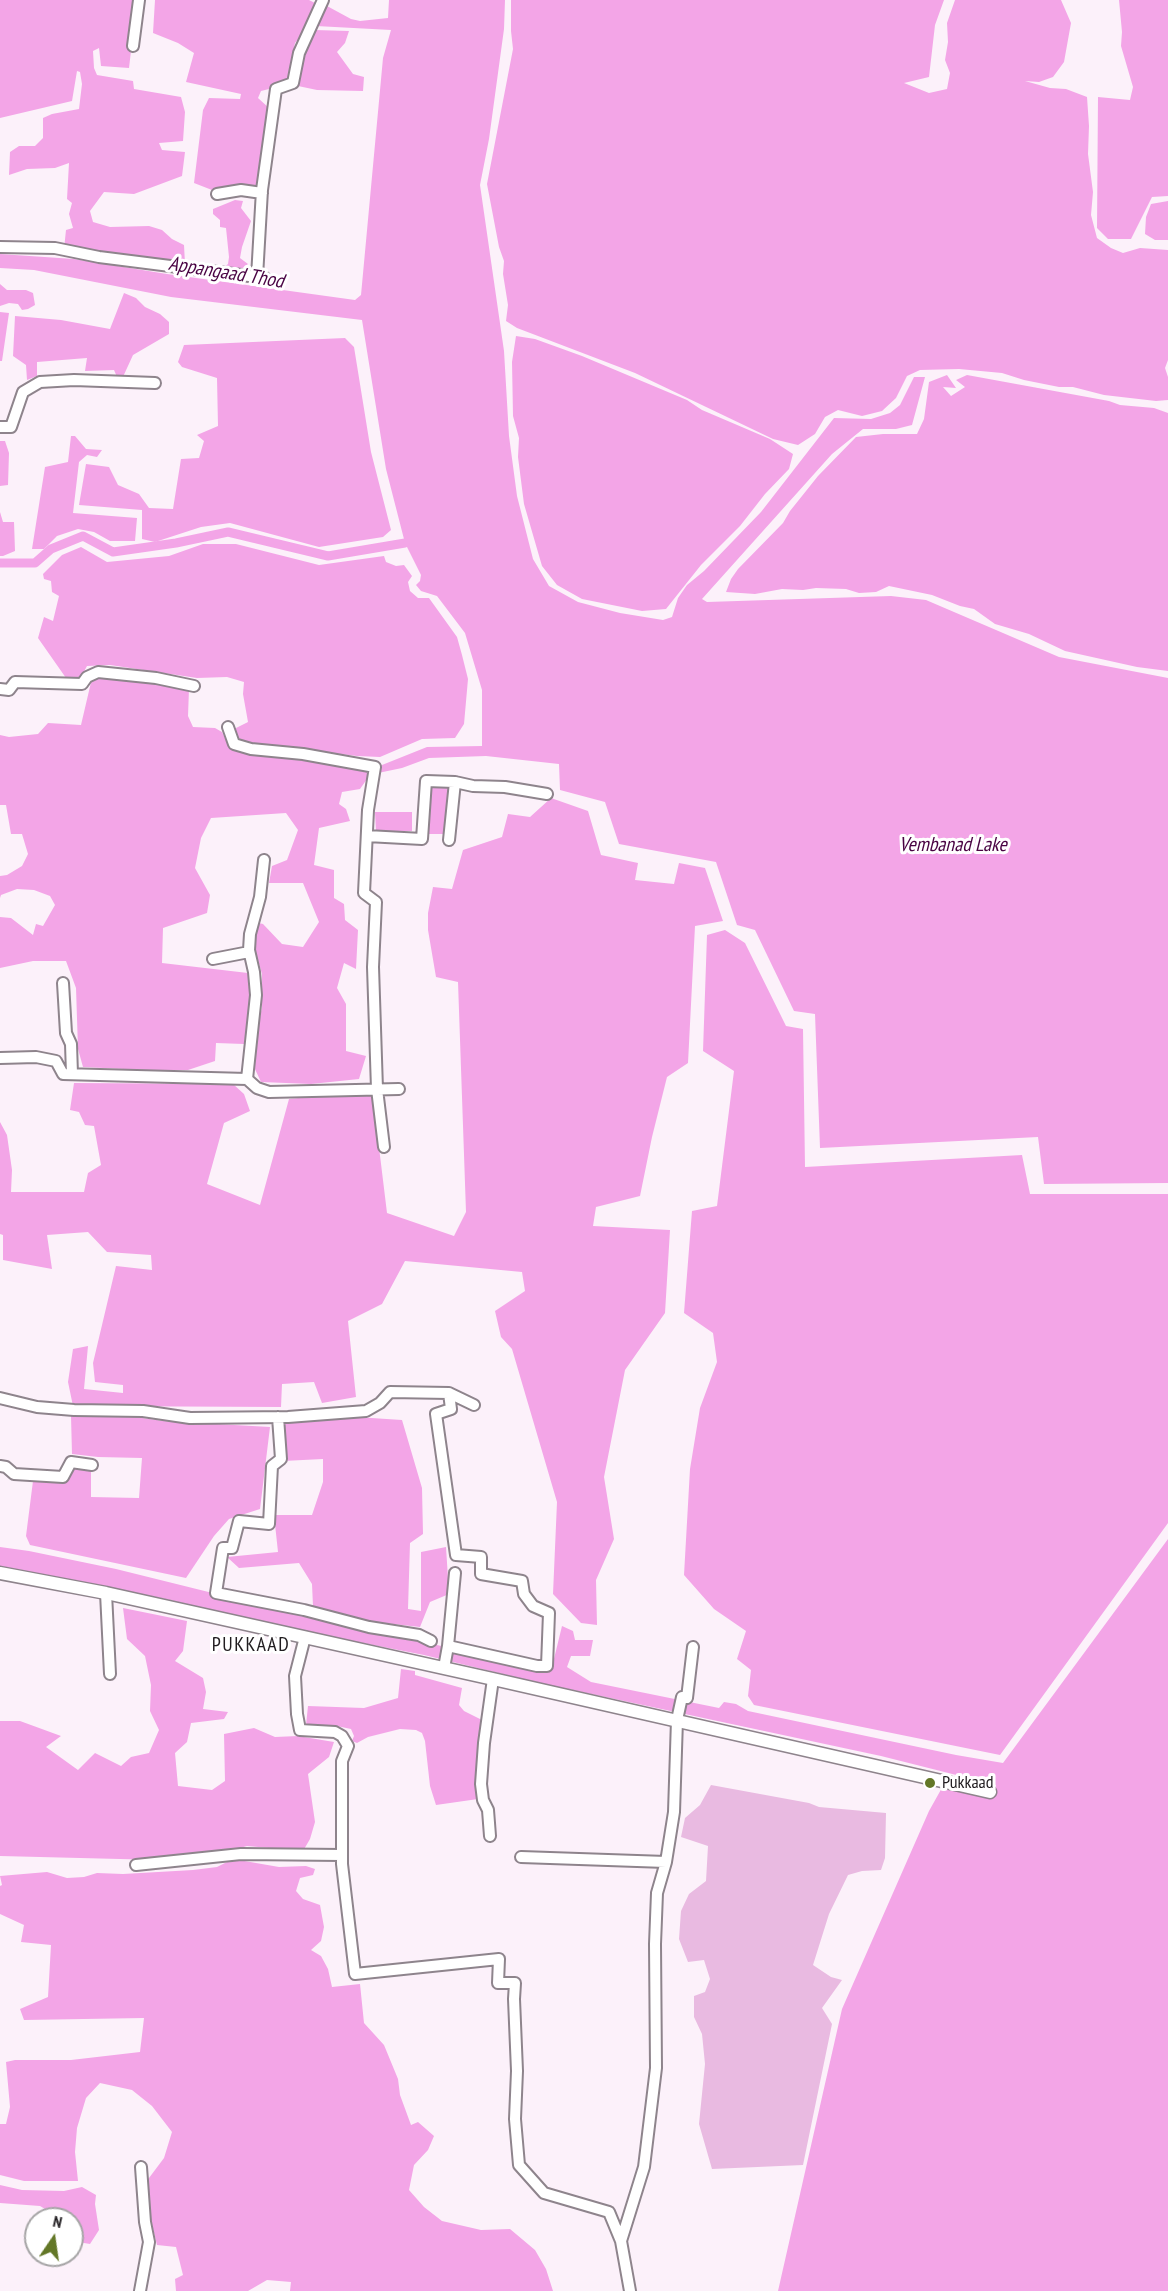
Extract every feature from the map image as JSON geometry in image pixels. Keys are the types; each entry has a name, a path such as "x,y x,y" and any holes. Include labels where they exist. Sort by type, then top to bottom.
{"street":[{"path":"133,46 139,0"},
{"path":"0,247 56,248 99,257 261,278 262,193 276,89 292,83 299,53 323,0"},
{"path":"217,194 241,190 262,193"},
{"path":"0,427 11,427 23,392 40,382 74,380 155,383"},
{"path":"0,689 9,690 15,682 82,684 87,677 98,672 156,678 194,686"},
{"path":"228,727 234,744 251,749 303,754 375,766 368,810 364,893 376,902 373,968 378,1089 384,1147"},
{"path":"367,837 422,839 426,781 505,787 547,794"},
{"path":"449,840 455,782"},
{"path":"247,1079 256,995 249,952 250,934 260,897 264,861"},
{"path":"213,959 249,952"},
{"path":"63,983 66,1033 71,1044 72,1074"},
{"path":"0,1058 43,1058 56,1061 63,1074 247,1079 257,1088 268,1092 399,1089"},
{"path":"0,1398 37,1407 64,1410 143,1411 190,1418 278,1417 366,1411 380,1403 390,1392 449,1393 474,1405"},
{"path":"448,1646 537,1666 547,1666 549,1613 533,1606 524,1594 522,1581 481,1574 481,1557 456,1555 436,1414 451,1409 449,1393"},
{"path":"278,1417 281,1459 272,1466 269,1524 238,1521 232,1548 223,1548 216,1593 304,1610 369,1627 419,1635 431,1641"},
{"path":"0,1466 6,1467 14,1474 63,1477 71,1462 92,1465"},
{"path":"0,1573 106,1593 305,1637 990,1792"},
{"path":"444,1668 455,1573"},
{"path":"106,1593 110,1674"},
{"path":"305,1637 295,1676 300,1730 335,1732 342,1736 348,1746 342,1761 342,1856 355,1974 499,1959 498,1983 515,1983 517,2071 515,2119 519,2165 544,2193 609,2212 621,2241 630,2291"},
{"path":"621,2241 646,2156 656,2068 657,1893 666,1862 674,1812 677,1720 682,1697 687,1698 693,1647"},
{"path":"490,1836 488,1810 483,1800 481,1784 493,1679"},
{"path":"136,1865 241,1854 342,1856"},
{"path":"521,1857 666,1862"},
{"path":"140,2291 149,2242 145,2222 141,2167"}],"shaded area":[{"path":"711,1785 809,1803 819,1807 886,1813 885,1858 881,1870 862,1871 848,1875 829,1914 813,1965 831,1977 842,1980 822,2008 832,2024 803,2165 712,2169 699,2124 705,2064 702,2034 694,2017 694,1996 705,1992 710,1979 704,1960 688,1962 679,1939 681,1911 689,1894 706,1881 708,1846 681,1837 685,1818 700,1805"}],"water":[{"path":"0,0 137,0 129,68 101,66 99,48 93,51 94,68 97,75 133,81 134,89 181,97 185,112 183,141 159,143 162,150 185,152 182,176 134,194 104,192 90,211 93,222 110,227 149,226 162,230 172,239 184,245 185,264 64,249 66,230 73,228 69,214 72,203 67,199 69,163 55,168 27,169 9,175 10,152 19,146 35,146 43,138 43,118 79,109 82,84 80,72 77,71 72,101 0,118"},
{"path":"155,0 309,0 315,3 303,33 295,43 288,79 261,91 258,98 269,108 256,186 230,186 212,190 194,183 203,110 209,98 240,99 241,94 186,82 194,53 178,43 153,33"},
{"name":"Vembanad Lake","path":"389,0 505,0 504,29 489,139 480,185 504,351 509,436 517,496 533,559 549,586 578,602 620,613 663,620 672,617 678,598 687,585 704,571 761,512 834,418 871,419 890,413 900,405 914,377 925,377 912,425 896,429 863,429 832,454 702,599 707,602 891,596 926,600 1059,657 1168,678 1168,1183 1044,1184 1038,1137 820,1148 815,1014 794,1011 755,930 737,925 716,862 619,844 605,802 560,790 559,764 486,756 429,758 402,768 378,773 377,767 427,747 482,746 482,690 465,633 437,596 421,591 416,585 421,575 405,543 386,469 362,320 171,297 34,270 0,268 0,254 74,259 355,300 361,295 383,58 391,30 316,26 321,8 327,6 351,19 360,21 388,18"},
{"path":"511,0 944,0 935,25 929,77 904,83 929,93 947,89 950,73 945,60 948,42 947,23 955,0 1061,0 1071,23 1064,62 1053,77 1039,82 1025,81 1050,88 1066,89 1087,97 1088,154 1093,192 1091,215 1097,238 1123,253 1140,248 1168,250 1168,360 1165,368 1168,377 1168,400 1156,401 1104,395 1073,387 1059,387 1024,380 1002,373 959,369 920,370 907,376 896,398 882,411 862,416 838,410 825,417 815,434 798,445 773,439 635,373 517,328 506,321 508,305 503,274 504,261 499,247 487,184 513,49"},
{"path":"1119,0 1168,0 1168,196 1152,197 1131,239 1108,239 1097,228 1098,97 1130,100 1133,87 1121,46"},
{"path":"315,30 349,31 345,43 337,52 353,74 364,77 363,91 317,90 298,86 303,52"},
{"path":"235,200 243,201 241,208 251,221 240,258 248,264 240,270 222,269 228,264 229,257 226,228 220,227 220,220 213,214 213,209"},
{"path":"1168,201 1168,240 1155,240 1145,234 1146,217 1151,204"},
{"path":"0,284 7,290 26,290 33,293 35,305 22,310 18,304 9,303 0,306"},
{"path":"124,293 136,298 145,307 160,314 169,322 169,334 133,355 122,379 117,377 114,370 85,371 87,358 37,362 37,376 27,380 26,365 13,356 15,316 61,320 110,329"},
{"path":"0,312 9,313 2,361 0,361"},
{"path":"516,336 535,339 582,356 687,400 702,410 770,439 793,454 789,469 765,494 740,526 701,565 666,609 642,611 582,599 557,585 542,566 524,504 518,457 519,438 513,416 512,362"},
{"path":"345,338 354,347 371,452 391,530 383,537 319,547 230,523 201,527 155,542 142,539 142,510 79,505 86,464 109,467 118,485 139,494 149,508 173,509 181,459 199,458 204,441 197,435 218,426 217,378 182,367 178,362 184,345"},
{"path":"947,375 956,388 943,387 951,396 965,387 956,380 967,375 1109,401 1120,405 1154,408 1168,413 1168,671 1137,667 1065,651 1029,634 995,624 974,609 932,595 889,586 876,592 859,593 846,589 816,588 782,589 755,594 726,592 738,569 783,523 818,476 856,437 917,434 924,419 929,382"},
{"path":"71,436 75,436 86,449 102,450 97,457 87,455 79,462 73,513 137,518 135,541 110,541 94,532 78,529 57,536 44,549 32,549 45,467 68,462"},
{"path":"0,441 5,441 9,453 8,485 0,486"},
{"path":"0,512 3,522 14,522 15,551 3,556 0,556"},
{"path":"203,544 236,544 319,565 384,556 386,562 396,566 404,565 412,576 408,582 410,591 418,598 429,598 457,637 468,679 464,724 455,738 422,739 380,757 256,744 243,741 234,729 248,722 243,694 244,682 227,677 197,678 110,665 87,666 80,679 66,678 38,638 44,617 53,621 59,596 52,592 51,581 44,579 43,574 62,555 81,547 107,562 169,556"},
{"path":"92,678 156,681 189,689 188,716 193,727 215,728 222,732 229,746 241,751 368,767 367,779 360,789 342,792 339,804 346,809 350,821 319,828 314,865 334,870 334,898 344,904 345,920 358,930 356,969 344,963 337,988 346,1004 346,1051 366,1056 359,1079 311,1084 261,1082 254,1067 255,1042 262,1007 262,974 252,940 254,922 263,924 282,944 303,947 319,922 303,883 269,883 272,866 287,860 298,830 286,813 211,818 201,838 195,868 210,895 207,913 163,928 162,963 248,973 250,1004 244,1044 216,1043 215,1061 188,1070 83,1067 78,1049 76,988 66,961 33,961 0,968 0,917 11,918 33,935 36,924 43,926 55,905 50,896 34,890 17,889 1,895 0,898 0,876 7,875 22,866 28,854 22,834 11,834 6,805 0,805 0,735 9,737 38,734 48,723 81,725"},
{"path":"428,785 449,785 449,834 428,834"},
{"path":"551,798 588,811 601,855 638,863 635,880 674,884 679,863 705,868 723,921 695,926 688,1063 667,1077 640,1196 596,1207 593,1226 670,1230 665,1313 625,1370 604,1477 614,1539 596,1580 597,1625 581,1623 553,1594 557,1502 512,1349 501,1337 495,1311 525,1291 522,1272 405,1261 382,1304 348,1321 356,1397 322,1403 314,1382 282,1384 281,1407 73,1406 68,1382 73,1349 88,1346 84,1389 123,1393 123,1385 95,1382 93,1363 116,1266 152,1270 151,1255 107,1252 88,1232 47,1235 52,1269 3,1260 3,1235 0,1234 0,1122 7,1135 12,1170 11,1192 84,1192 88,1173 101,1165 94,1126 85,1125 79,1112 70,1110 74,1083 233,1084 244,1094 250,1111 224,1123 207,1184 260,1205 289,1099 372,1090 387,1213 454,1236 466,1212 458,982 436,977 428,930 428,913 433,887 452,889 463,850 502,837 508,814 530,817"},
{"path":"375,812 412,812 412,831 376,831"},
{"path":"725,930 745,943 786,1026 803,1029 805,1167 1022,1155 1030,1194 1168,1194 1168,1523 1000,1755 754,1705 748,1696 751,1670 737,1659 746,1631 714,1609 684,1575 690,1469 700,1408 717,1362 713,1333 684,1313 692,1211 717,1206 734,1071 703,1051 707,935"},
{"path":"71,1416 128,1416 164,1421 270,1427 260,1509 229,1519 214,1536 186,1578 30,1545 26,1536 33,1481 68,1481 69,1466 91,1470 91,1497 139,1498 142,1458 72,1454"},
{"path":"356,1417 402,1420 422,1488 423,1534 410,1543 408,1609 421,1611 421,1552 446,1547 449,1594 430,1602 420,1627 357,1620 313,1606 312,1584 299,1563 239,1568 227,1557 278,1552 274,1515 312,1515 323,1482 323,1459 283,1461 280,1420"},
{"path":"1168,1539 1168,2291 778,2291 842,2009 929,1811 943,1786 992,1796 996,1785 881,1756 540,1683 424,1655 0,1566 0,1547 29,1551 116,1569 269,1607 543,1669 552,1667 562,1626 573,1631 575,1640 593,1640 590,1656 571,1656 567,1667 591,1682 719,1708 724,1702 736,1704 748,1711 1003,1763"},
{"path":"123,1608 187,1621 183,1651 175,1661 203,1678 206,1692 203,1709 228,1712 224,1719 191,1723 187,1742 175,1753 178,1786 212,1790 225,1781 224,1734 254,1728 275,1737 298,1736 334,1742 329,1757 308,1774 315,1822 310,1839 303,1851 247,1846 218,1854 160,1860 0,1856 0,1721 20,1721 61,1736 46,1747 78,1770 95,1753 121,1766 131,1757 149,1753 159,1730 150,1711 151,1685 145,1656 127,1639"},
{"path":"401,1669 415,1671 415,1675 462,1688 459,1705 464,1711 482,1720 478,1799 436,1805 430,1786 425,1741 422,1733 416,1730 400,1729 368,1737 357,1743 352,1741 354,1736 351,1729 332,1725 306,1725 308,1706 364,1708 398,1698"},
{"path":"233,1859 279,1867 306,1866 315,1869 313,1875 300,1878 296,1891 303,1899 320,1905 324,1927 321,1941 311,1950 321,1956 328,1969 332,1987 360,1984 364,2023 384,2045 398,2079 400,2095 411,2125 418,2122 434,2136 428,2150 414,2165 409,2190 424,2207 442,2221 481,2230 510,2229 535,2250 546,2269 553,2291 290,2291 291,2282 267,2280 248,2291 176,2291 175,2279 183,2275 176,2247 157,2245 150,2216 146,2182 164,2158 172,2132 152,2106 132,2090 100,2083 86,2098 77,2128 75,2152 78,2181 24,2181 0,2175 0,2124 6,2124 10,2107 6,2062 71,2060 140,2052 144,2018 24,2020 20,2009 48,1997 51,1945 21,1942 24,1925 0,1914 0,1886 2,1885 0,1876 47,1872 67,1878 84,1877 97,1873 123,1874 193,1870 217,1867"},
{"path":"0,2185 22,2190 64,2191 82,2187 96,2195 99,2230 90,2244 84,2243 84,2207 42,2207 0,2203"}],"waterway":[{"path":"0,563 35,563 51,549 83,536 113,552 176,543 228,532 328,556 405,543"}],"place":[{"name":"Pukkaad","path":"930,1783"}],"district":[{"name":"PUKKAAD","path":"251,1645"}],"water label":[{"name":"Appangaad Thod","path":"226,273"}]}
